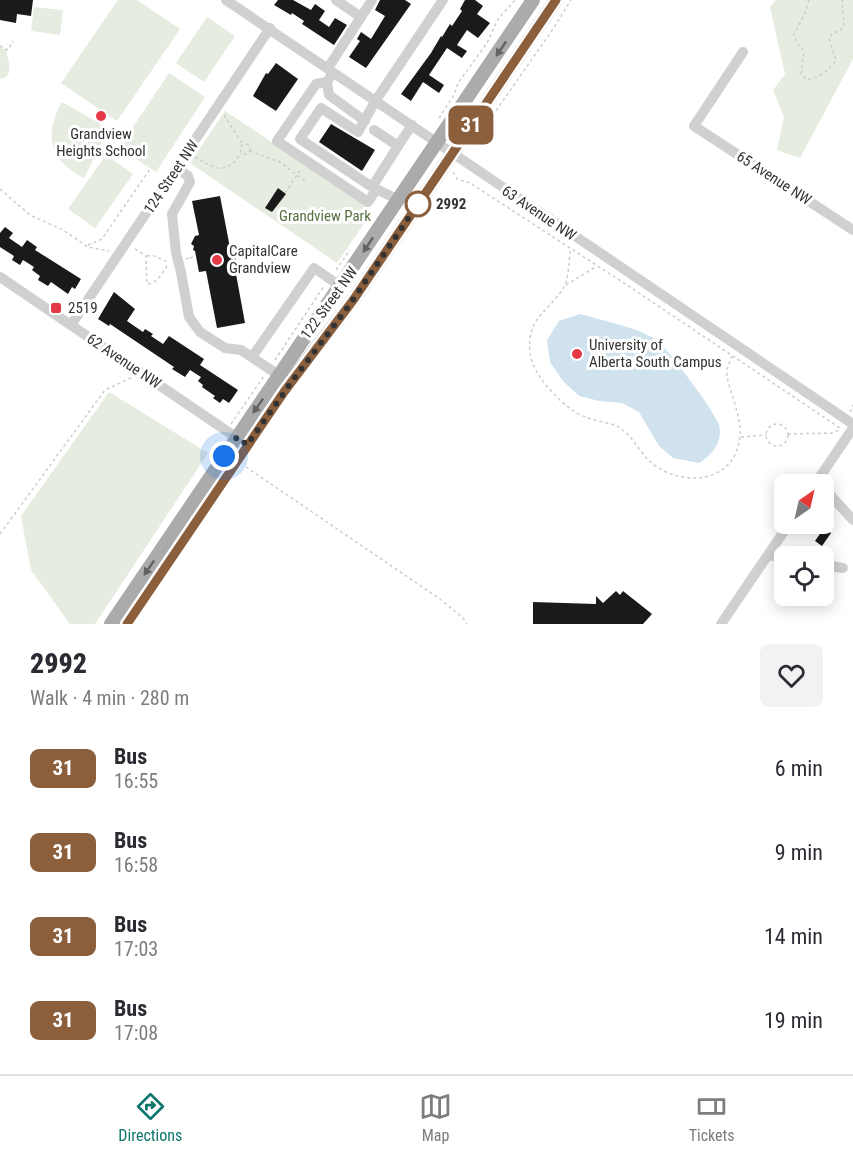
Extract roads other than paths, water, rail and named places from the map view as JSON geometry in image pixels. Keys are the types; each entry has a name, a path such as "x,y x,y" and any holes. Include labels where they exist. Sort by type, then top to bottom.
{"main road":[{"name":"122 Street NW","path":"126,624 237,460 239,436 274,372 335,283 399,200 533,0"},
{"name":"122 Street NW","path":"111,624 239,436 372,272 556,0"},
{"path":"372,272 399,216 439,154 440,149 437,143"}],"street":[{"name":"63 Avenue NW","path":"226,0 853,426"},
{"path":"336,0 361,17"},
{"path":"372,0 331,70 327,82 328,96 300,139 374,189 399,200"},
{"path":"321,108 358,132 376,100 443,0"},
{"name":"124 Street NW","path":"71,325 270,28"},
{"name":"65 Avenue NW","path":"743,52 694,126 853,230"},
{"path":"327,82 316,84 277,141 368,202 412,125"},
{"path":"328,96 365,121"},
{"path":"374,130 398,146"},
{"path":"176,168 188,176 190,182 172,214 176,254 189,317 200,332 225,348 241,350 274,372"},
{"path":"252,357 314,268 335,283"},
{"name":"62 Avenue NW","path":"0,277 239,436"},
{"path":"825,474 853,426"},
{"path":"834,500 853,520"},
{"path":"721,624 783,534"},
{"path":"769,555 774,556"},
{"path":"834,567 843,568"}],"water":[{"path":"580,314 639,331 661,344 700,394 719,425 718,443 708,456 699,463 673,458 659,446 639,412 622,403 579,396 563,381 550,362 547,340 559,321"}],"place":[{"name":"Grandview Heights School","path":"101,116"},
{"name":"2992","path":"418,204"},
{"name":"CapitalCare Grandview","path":"217,260"},
{"name":"2519","path":"56,308"},
{"name":"University of Alberta South Campus","path":"577,354"}],"park label":[{"name":"Grandview Park","path":"325,216"}]}
